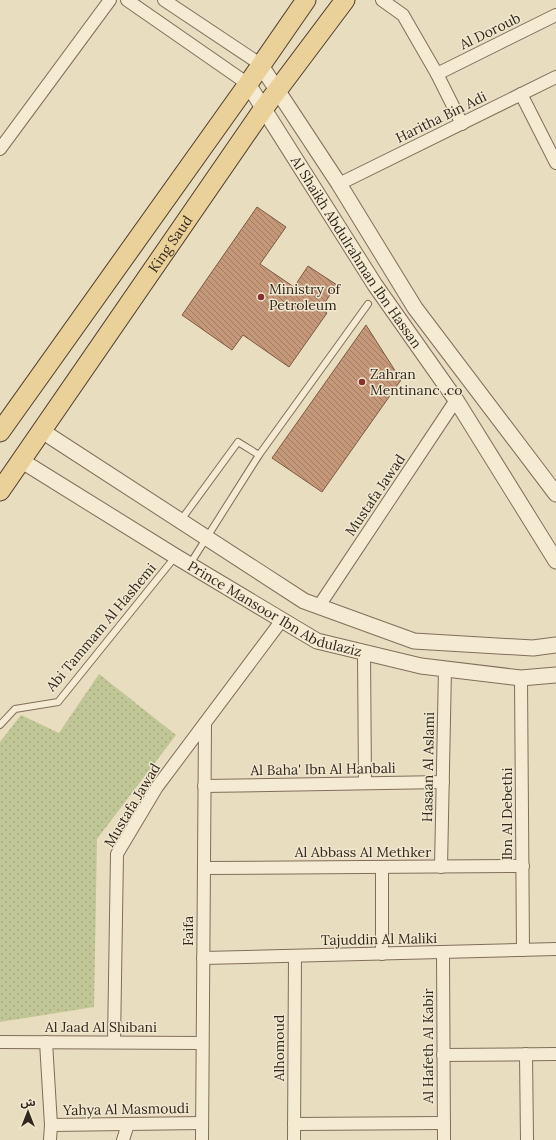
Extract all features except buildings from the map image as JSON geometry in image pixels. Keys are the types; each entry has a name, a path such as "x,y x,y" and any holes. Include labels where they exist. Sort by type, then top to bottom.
{"main road":[{"name":"King Saud","path":"0,432 248,84 260,64 306,0"},
{"name":"King Saud","path":"0,491 277,89 345,0"}],"street":[{"path":"0,149 110,0"},
{"path":"127,0 248,84"},
{"path":"164,0 260,64"},
{"path":"382,0 402,15 437,74 462,124"},
{"name":"Al Doroub","path":"437,74 556,15"},
{"name":"Al Shaikh Abdulrahman Ibn Hassan","path":"260,64 339,184 416,308 556,494"},
{"name":"Haritha Bin Adi","path":"339,184 556,77"},
{"name":"Al Shaikh Abdulrahman Ibn Hassan","path":"248,84 375,285 456,400 556,561"},
{"path":"521,94 556,163"},
{"name":"Mustafa Jawad","path":"319,606 456,400"},
{"name":"Prince Mansoor Ibn Abdulaziz","path":"42,431 304,601 414,640 533,648 556,645"},
{"name":"Prince Mansoor Ibn Abdulaziz","path":"22,461 176,556 317,640 421,666 521,678 556,675"},
{"name":"Mustafa Jawad","path":"114,1042 117,854 157,787 282,620"},
{"path":"364,652 365,783"},
{"name":"Hasaan Al Aslami","path":"441,867 445,669"},
{"name":"Ibn Al Debethi","path":"521,678 523,950"},
{"name":"Faifa","path":"202,1140 205,723"},
{"name":"Al Baha' Ibn Al Hanbali","path":"204,786 443,782"},
{"name":"Al Abbass Al Methker","path":"204,868 523,866"},
{"path":"382,867 382,954"},
{"name":"Tajuddin Al Maliki","path":"203,958 556,949"},
{"name":"Al Hafeth Al Kabir","path":"443,952 444,1140"},
{"name":"Alhomoud","path":"294,1140 295,956"},
{"name":"Al Jaad Al Shibani","path":"0,1042 202,1043"},
{"path":"46,1042 51,1125 50,1140"},
{"path":"526,1054 526,1140"},
{"path":"444,1055 556,1054"},
{"name":"Yahya Al Masmoudi","path":"51,1125 202,1123"},
{"path":"294,1124 444,1123"},
{"path":"123,1140 128,1124"}],"lane":[{"path":"190,564 259,455 368,304"},
{"path":"180,520 238,442 259,455"},
{"name":"Abi Tammam Al Hashemi","path":"0,725 15,709 58,702 176,556"}],"green space":[{"path":"99,674 176,735 97,839 94,1007 0,1022 0,742 21,715 59,733"}],"place":[{"name":"Ministry of Petroleum","path":"261,297"},
{"name":"Zahran Mentinanc .co","path":"362,382"}]}
